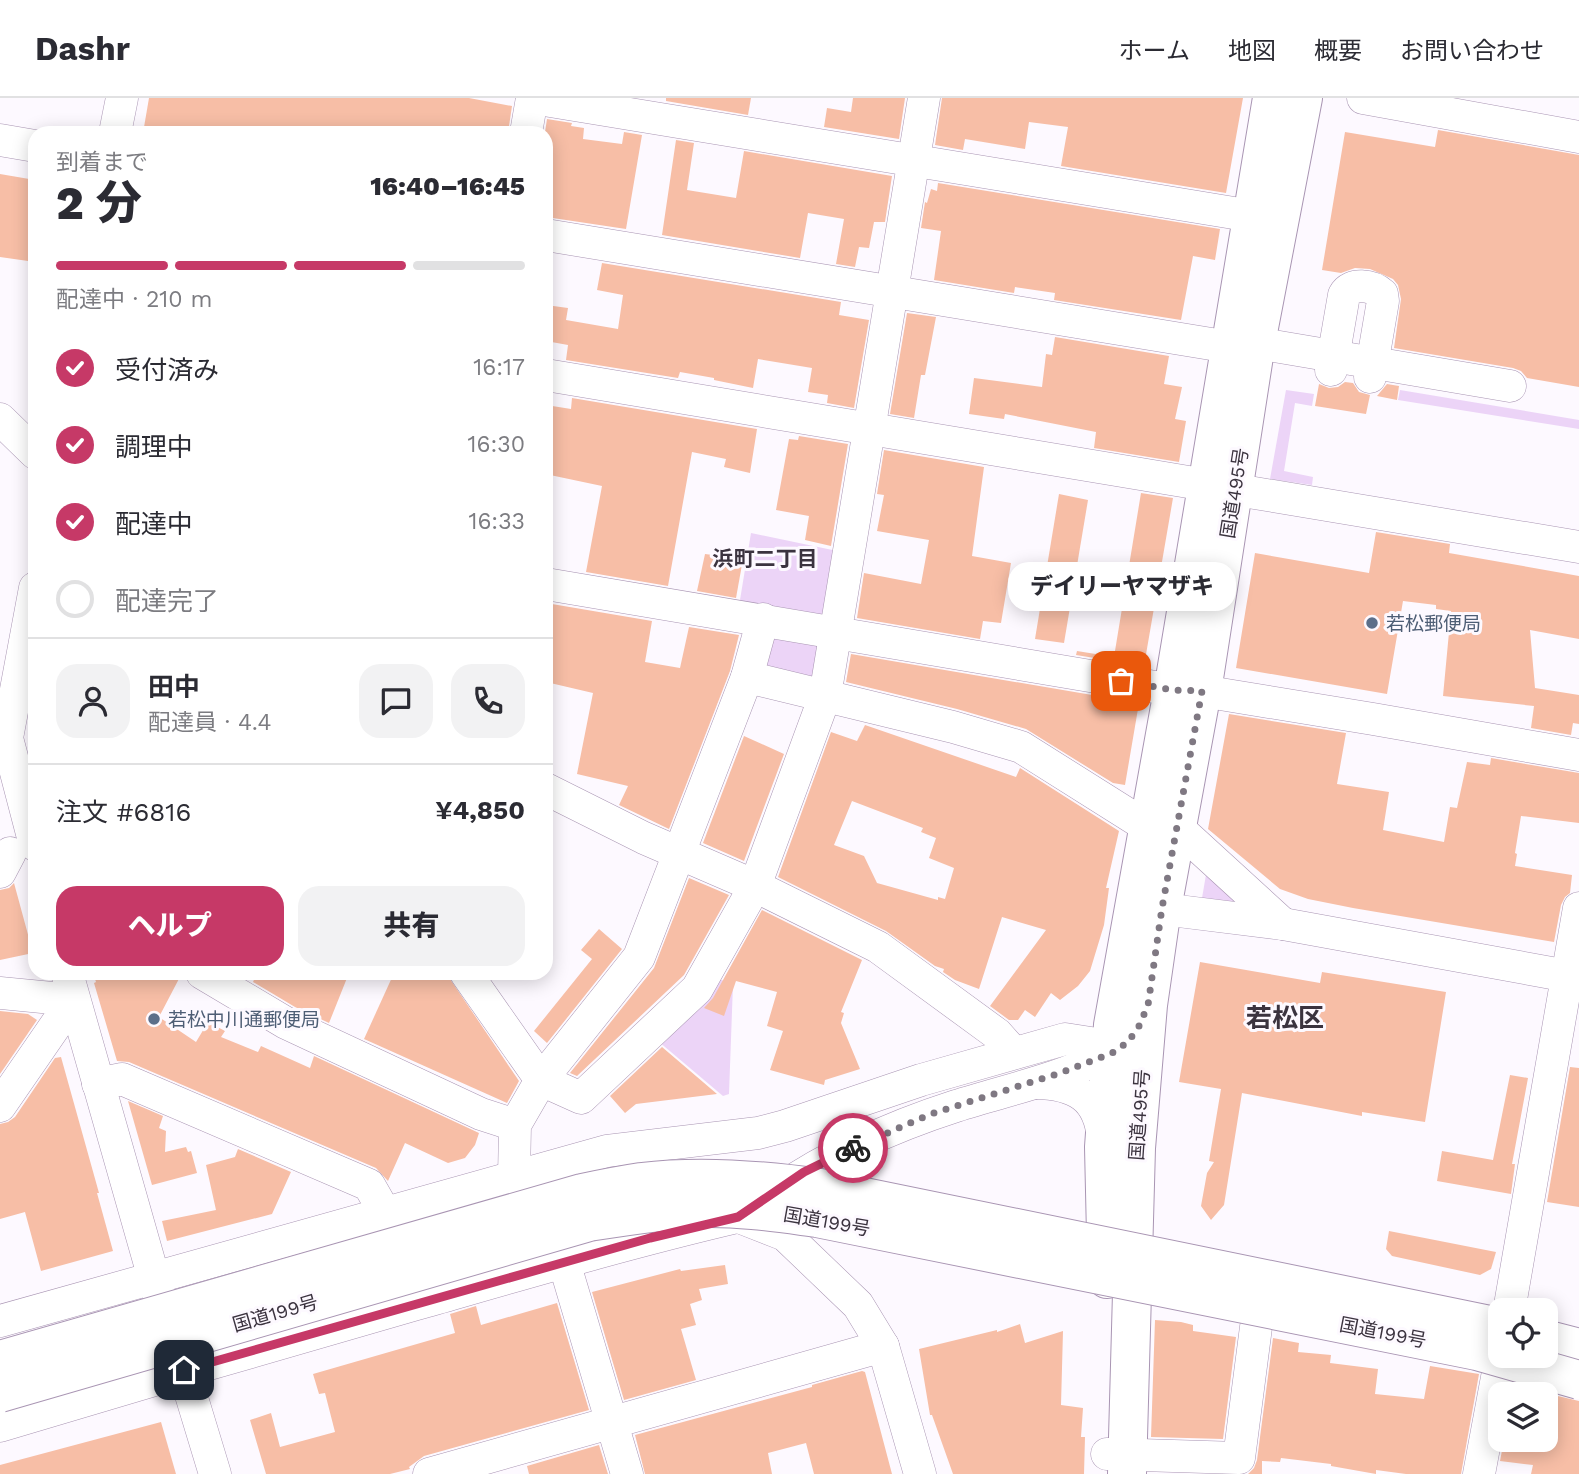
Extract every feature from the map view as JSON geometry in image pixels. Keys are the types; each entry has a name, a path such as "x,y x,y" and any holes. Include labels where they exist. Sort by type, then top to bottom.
{"highway":[{"name":"国道495号","path":"1249,349 1252,216 1272,98"},
{"name":"国道495号","path":"1117,1464 1138,1100 1133,1002 1221,489 1303,98"},
{"name":"国道495号","path":"1117,1464 1108,1333 1104,1147 1112,1053 1133,1002"},
{"name":"国道199号","path":"0,1360 582,1193 641,1182 700,1178 761,1180 821,1188 1488,1325"},
{"name":"国道199号","path":"0,1393 554,1231 589,1222 646,1213 704,1208 759,1210 830,1220 1477,1351 1579,1380"},
{"path":"1558,1342 1579,1348"}],"street":[{"path":"116,126 122,98"},
{"path":"527,126 532,98 1252,216"},
{"path":"471,980 541,1080 581,1098 696,989 755,886 825,696 924,98"},
{"path":"1363,98 1579,137"},
{"path":"0,140 28,145"},
{"path":"553,236 1509,393"},
{"path":"1332,363 1344,295 1354,286 1377,290 1382,294 1383,301 1371,370"},
{"path":"553,376 1579,547"},
{"path":"0,419 28,446"},
{"path":"553,585 1579,755"},
{"path":"514,1178 515,1125 541,1080 639,957 747,677 763,619"},
{"path":"15,857 4,736 28,621"},
{"path":"747,677 953,727 1021,747 1163,827 1283,924"},
{"path":"553,792 755,886 878,947 988,1027 1014,1053"},
{"path":"1148,906 1283,924 1573,977"},
{"path":"1511,1298 1573,977 1579,908"},
{"path":"214,980 286,1023 481,1114 515,1125"},
{"path":"0,993 70,986"},
{"path":"70,986 153,1276 215,1474"},
{"path":"0,1106 70,986"},
{"path":"0,1321 607,1151 758,1133 920,1080 1083,1033 1105,1021 1111,1013 1133,1002"},
{"path":"1065,1039 1097,1044 1112,1053 1132,1078 1138,1100"},
{"path":"0,1426 184,1370 564,1262 738,1217 804,1172 896,1128 1112,1053"},
{"path":"98,1084 122,1079 369,1185 385,1213"},
{"path":"1031,1083 1059,1085 1082,1094 1098,1113 1104,1147"},
{"path":"738,1217 785,1236 859,1305 883,1346 920,1474"},
{"path":"564,1262 627,1474"},
{"path":"1117,1464 1239,1458 1256,1327"},
{"path":"429,1474 883,1346"},
{"path":"1479,1474 1499,1368"}],"shaded area":[{"path":"1286,390 1314,394 1312,406 1295,403 1284,471 1313,477 1312,485 1270,479"},
{"path":"1400,390 1579,420 1579,429 1398,400"},
{"path":"751,533 842,552 830,621 739,606"},
{"path":"770,630 827,640 818,687 758,670"},
{"path":"1207,869 1235,901 1230,904 1202,898"},
{"path":"713,977 733,984 729,1094 723,1096 658,1041"}],"building":[{"path":"149,98 469,98 512,106 509,126 144,126"},
{"path":"666,98 751,98 748,115 666,101"},
{"path":"853,98 905,98 899,139 824,127 827,108 851,112"},
{"path":"942,98 1243,98 1226,193 1061,166 1068,127 1029,122 1025,149 965,139 963,150 935,145"},
{"path":"547,119 572,123 571,126 584,128 583,139 622,144 624,132 642,135 626,229 553,218 553,126 546,126"},
{"path":"1438,130 1579,155 1579,387 1527,378 1521,371 1513,368 1394,348 1401,299 1398,285 1393,279 1370,269 1355,268 1341,273 1322,270 1345,132 1435,147"},
{"path":"676,140 694,143 687,190 736,198 744,151 892,176 885,222 874,222 869,248 859,247 855,267 836,264 844,219 808,213 800,258 662,235"},
{"path":"0,174 28,179 28,261 0,257"},
{"path":"938,183 1220,229 1215,260 1193,256 1181,320 1054,300 1055,293 1015,287 1014,293 934,280 941,231 921,228 925,202 927,203 931,189 937,191"},
{"path":"602,263 841,302 839,315 869,320 854,408 827,403 828,395 808,392 812,368 758,359 753,388 680,372 678,378 566,360 568,345 553,342 553,306 568,308 566,320 618,329 623,295 597,290"},
{"path":"907,313 936,317 925,375 921,375 914,418 890,414"},
{"path":"1055,337 1169,356 1164,384 1182,387 1175,419 1186,421 1179,462 1094,448 1096,432 1005,414 1004,419 969,414 974,378 1042,387 1046,354 1052,355"},
{"path":"1345,382 1353,383 1359,392 1370,395 1366,414 1315,406 1319,384 1329,388 1338,387"},
{"path":"1387,384 1399,386 1397,400 1377,396"},
{"path":"572,398 757,429 750,473 724,467 726,459 692,452 668,586 586,572 602,486 553,476 553,406 571,409"},
{"path":"799,436 848,444 831,546 805,540 809,516 776,510 789,439 798,440"},
{"path":"884,450 984,467 972,556 1011,563 1001,623 983,621 980,639 857,618 864,573 921,584 929,540 877,531 884,495 877,494"},
{"path":"1141,493 1173,498 1144,666 1076,655 1077,651 1114,657"},
{"path":"1059,494 1088,500 1064,643 1035,639"},
{"path":"1376,532 1450,544 1449,553 1579,576 1579,639 1530,630 1535,688 1579,695 1579,724 1573,723 1571,735 1531,728 1534,706 1443,696 1451,611 1436,609 1436,605 1403,601 1387,694 1236,668 1255,553 1369,573"},
{"path":"705,554 743,559 736,598 697,591"},
{"path":"553,604 652,621 645,662 680,668 689,627 739,635 730,671 669,829 619,805 628,786 577,774 593,693 553,684"},
{"path":"851,654 1139,703 1125,785 1113,783 1026,729 846,682"},
{"path":"1229,714 1346,733 1337,784 1389,792 1383,830 1444,842 1450,807 1457,808 1467,762 1490,765 1491,758 1579,773 1579,823 1521,816 1515,853 1515,866 1572,875 1570,893 1561,905 1554,942 1353,908 1308,899 1280,889 1208,829"},
{"path":"865,725 1016,777 1020,768 1119,831 1106,888 1109,888 1104,925 1090,971 1078,986 1060,1000 1051,993 1035,1017 1025,1010 1018,1020 1009,1020 990,1006 1046,930 1002,917 979,989 955,980 943,972 944,969 935,966 886,931 778,877 831,732 857,741","holes":["852,801 923,828 921,832 936,838 929,858 954,868 945,899 938,897 938,900 877,883 864,856 834,845"]},
{"path":"744,736 784,754 744,861 703,843"},
{"path":"689,878 729,895 684,975 577,1076 570,1073 654,968"},
{"path":"14,883 28,935 28,954 0,960 0,890 9,888"},
{"path":"762,910 862,960 841,1012 844,1013 841,1023 860,1069 825,1080 824,1085 770,1070 783,1031 767,1026 777,992 736,981 724,1016 704,1008 713,998"},
{"path":"599,929 622,949 547,1043 534,1031 592,959 581,950"},
{"path":"1200,962 1320,983 1322,972 1446,992 1425,1122 1362,1112 1362,1116 1242,1093 1224,1205 1211,1220 1201,1206 1207,1173 1214,1162 1209,1161 1221,1089 1179,1082"},
{"path":"95,980 178,980 159,1017 196,1042 208,1022 225,1031 221,1037 258,1052 261,1046 310,1068 314,1056 479,1133 475,1145 465,1158 448,1163 405,1143 388,1181 376,1168 129,1062 117,1061 94,983"},
{"path":"254,980 346,980 329,1023 253,982"},
{"path":"391,980 451,980 519,1081 507,1103 364,1039"},
{"path":"0,1011 28,1014 37,1020 0,1074"},
{"path":"662,1047 717,1094 636,1104 625,1113 610,1096"},
{"path":"61,1057 113,1251 41,1271 25,1212 0,1219 0,1124 15,1117 55,1058"},
{"path":"1570,1067 1579,1068 1579,1207 1547,1202"},
{"path":"1510,1075 1528,1078 1512,1164 1515,1164 1511,1194 1437,1181 1442,1151 1493,1160"},
{"path":"128,1101 163,1116 159,1128 166,1131 165,1152 186,1147 188,1152 191,1151 197,1173 152,1185"},
{"path":"238,1149 291,1172 272,1214 167,1241 162,1221 216,1210 206,1165 235,1157"},
{"path":"1389,1231 1496,1252 1491,1269 1480,1275 1392,1256 1386,1249"},
{"path":"725,1265 728,1284 699,1289 702,1300 690,1304 696,1325 681,1329 696,1380 624,1400 592,1292 680,1269"},
{"path":"557,1303 589,1410 424,1456 409,1467 410,1469 390,1474 266,1474 250,1420 271,1413 280,1447 335,1432 325,1393 319,1394 313,1374 455,1333 450,1314 476,1306 481,1325"},
{"path":"1155,1320 1181,1322 1193,1325 1193,1331 1236,1337 1223,1439 1151,1437"},
{"path":"1020,1324 1025,1343 1063,1331 1061,1405 1083,1408 1081,1437 1085,1437 1084,1474 953,1474 930,1415 919,1349 997,1332"},
{"path":"1273,1338 1299,1343 1298,1352 1331,1355 1330,1363 1378,1369 1375,1394 1424,1399 1430,1366 1479,1374 1461,1474 1406,1474 1376,1470 1376,1474 1331,1464 1281,1458 1280,1462 1262,1461 1262,1474 1248,1474 1257,1460"},
{"path":"865,1372 892,1474 814,1474 806,1443 768,1453 772,1474 645,1474 635,1435"},
{"path":"1558,1396 1579,1401 1579,1474 1531,1474 1533,1465 1500,1461 1502,1452 1558,1452"},
{"path":"161,1422 176,1474 0,1474 0,1465"},
{"path":"599,1445 608,1474 529,1474 527,1466"}],"way so far":[{"path":"853,1148 954,1106 1060,1073 1112,1053 1128,1042 1139,1026 1148,1005 1162,908 1202,691 1173,690 1121,681"}],"place":[{"name":"若松郵便局","path":"1372,623"},
{"name":"デイリーヤマザキ","path":"1121,681"},
{"name":"若松中川通郵便局","path":"154,1019"}],"district":[{"name":"浜町二丁目","path":"765,559"},
{"name":"若松区","path":"1285,1018"}],"route":[{"path":"184,1370 650,1238 738,1217 804,1172 853,1148"}]}
